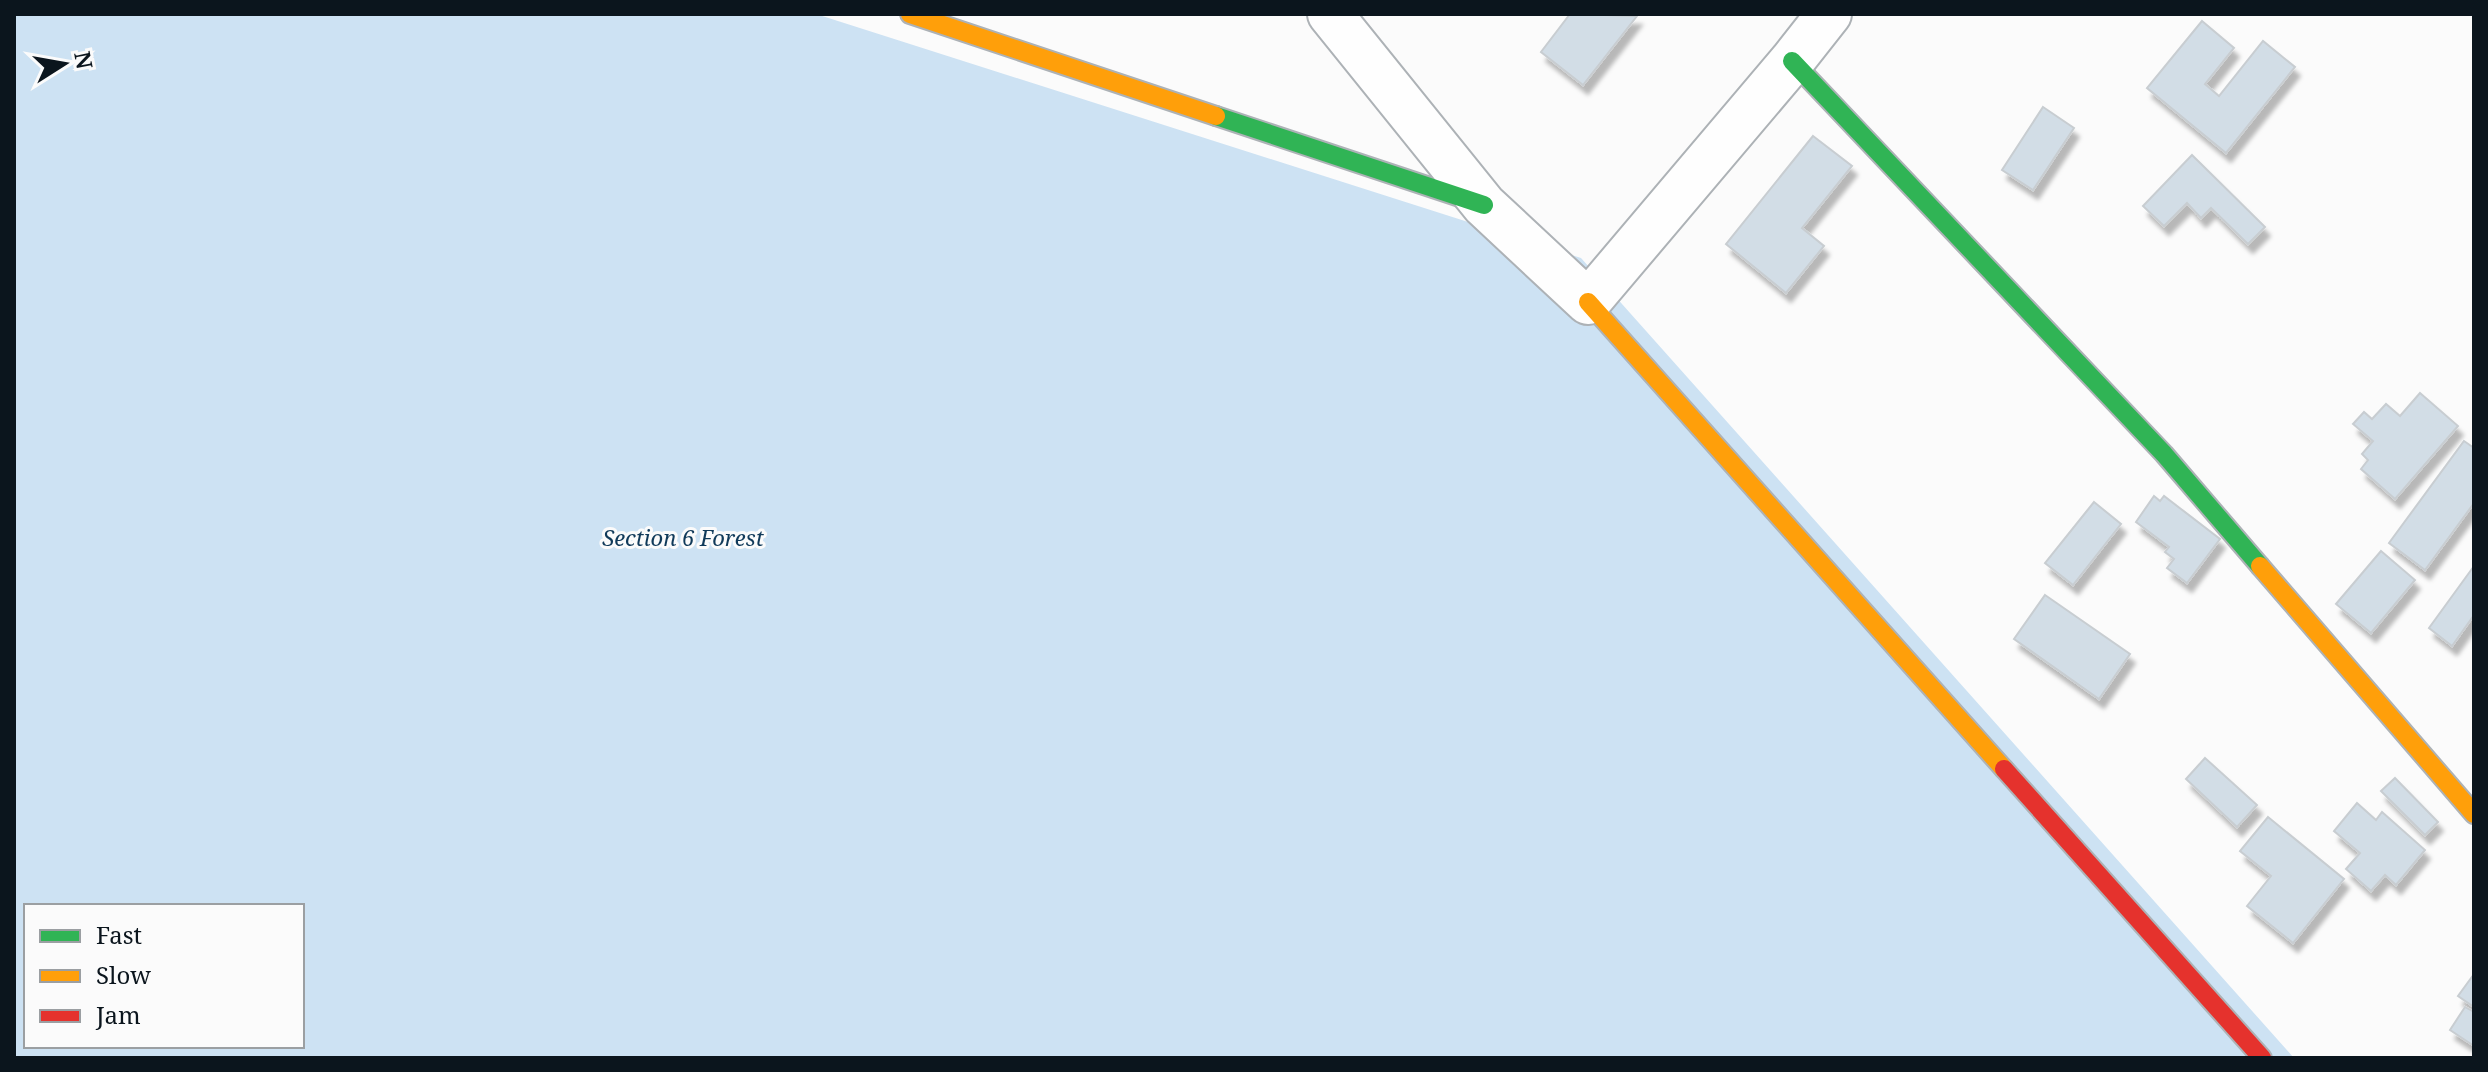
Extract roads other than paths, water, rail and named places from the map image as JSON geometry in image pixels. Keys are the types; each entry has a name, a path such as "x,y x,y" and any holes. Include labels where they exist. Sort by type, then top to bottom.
{"street":[{"path":"910,14 1484,205"},
{"path":"1330,14 1484,205 1588,302 2262,1058"},
{"path":"1588,302 1829,14"},
{"path":"1792,61 2164,454 2474,814"}],"park label":[{"name":"Section 6 Forest","path":"683,537"}]}
